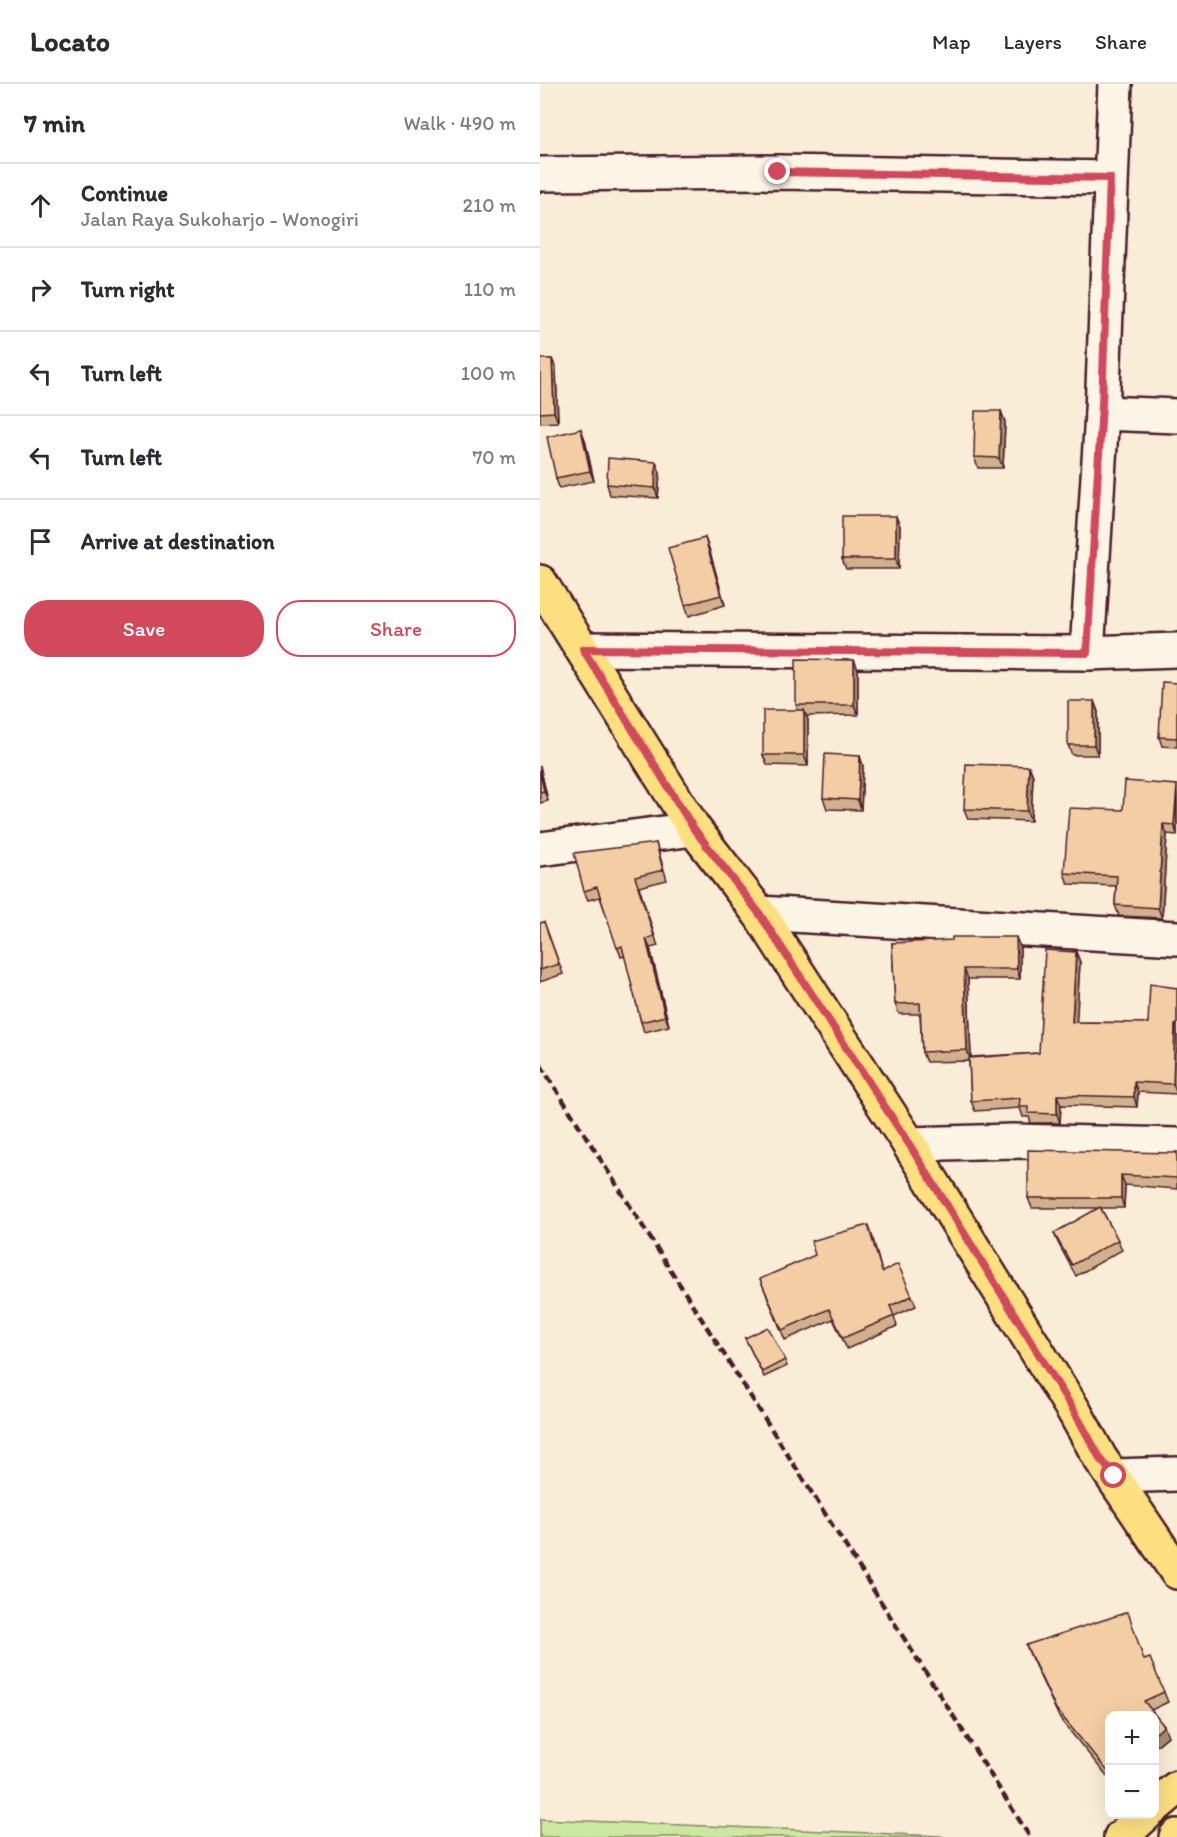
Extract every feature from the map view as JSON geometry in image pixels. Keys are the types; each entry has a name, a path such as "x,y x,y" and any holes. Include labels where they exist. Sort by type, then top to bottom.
{"main road":[{"path":"540,582 694,829 759,913 909,1144 1074,1411 1100,1458 1177,1572"},
{"path":"1159,1804 1177,1788"},
{"path":"1121,1837 1141,1819"}],"street":[{"path":"1087,653 1102,413 1115,84"},
{"path":"540,174 778,172 1110,178"},
{"path":"1102,413 1177,416"},
{"path":"583,649 1087,653 1177,650"},
{"path":"540,849 694,829"},
{"path":"759,913 1177,938"},
{"path":"909,1144 1013,1141 1177,1145"},
{"path":"1114,1476 1177,1474"}],"green space":[{"path":"540,1819 941,1836 943,1837 540,1837"}],"building":[{"path":"540,359 552,359 554,412 540,413"},
{"path":"975,411 1001,411 999,458 974,457"},
{"path":"581,429 590,471 556,478 547,437"},
{"path":"608,458 656,462 655,488 607,484"},
{"path":"842,516 896,516 896,559 842,559"},
{"path":"705,538 721,595 685,605 668,548"},
{"path":"796,659 854,660 854,705 796,705"},
{"path":"1162,682 1177,683 1177,738 1159,737"},
{"path":"1068,701 1094,701 1094,745 1068,745"},
{"path":"763,710 804,710 804,755 763,755"},
{"path":"825,754 860,756 858,800 823,798"},
{"path":"966,764 1029,766 1027,811 964,809"},
{"path":"540,772 544,791 540,792"},
{"path":"1125,781 1177,785 1174,825 1163,824 1158,908 1115,905 1117,876 1064,873 1069,808 1123,810"},
{"path":"656,843 663,870 635,877 654,936 646,939 665,1016 641,1022 622,946 617,948 597,887 584,891 574,853"},
{"path":"544,922 559,964 540,970 540,923"},
{"path":"952,937 1016,937 1017,969 964,969 967,1050 922,1052 920,1003 895,1004 892,943 952,940"},
{"path":"1045,950 1076,952 1072,1022 1148,1023 1150,984 1177,988 1173,1084 1134,1082 1134,1097 1057,1095 1057,1114 1028,1113 1028,1107 1019,1107 1020,1098 971,1101 969,1058 1039,1053"},
{"path":"1028,1150 1177,1152 1177,1178 1121,1175 1121,1198 1028,1198"},
{"path":"1100,1207 1118,1240 1072,1265 1054,1233"},
{"path":"868,1225 882,1272 898,1264 912,1296 890,1306 894,1316 843,1338 829,1309 782,1330 760,1279 815,1255 811,1241"},
{"path":"768,1327 785,1360 762,1372 745,1338"},
{"path":"1128,1612 1144,1660 1150,1658 1164,1692 1144,1701 1152,1711 1105,1711 1105,1768 1056,1709 1026,1645"},
{"path":"1159,1720 1164,1726 1159,1730"}],"railway":[{"path":"540,1064 1030,1837"}],"route":[{"path":"778,172 1110,178 1108,283 1087,653 583,649 694,829 759,913 909,1144 1074,1411 1100,1458 1114,1476"}]}
